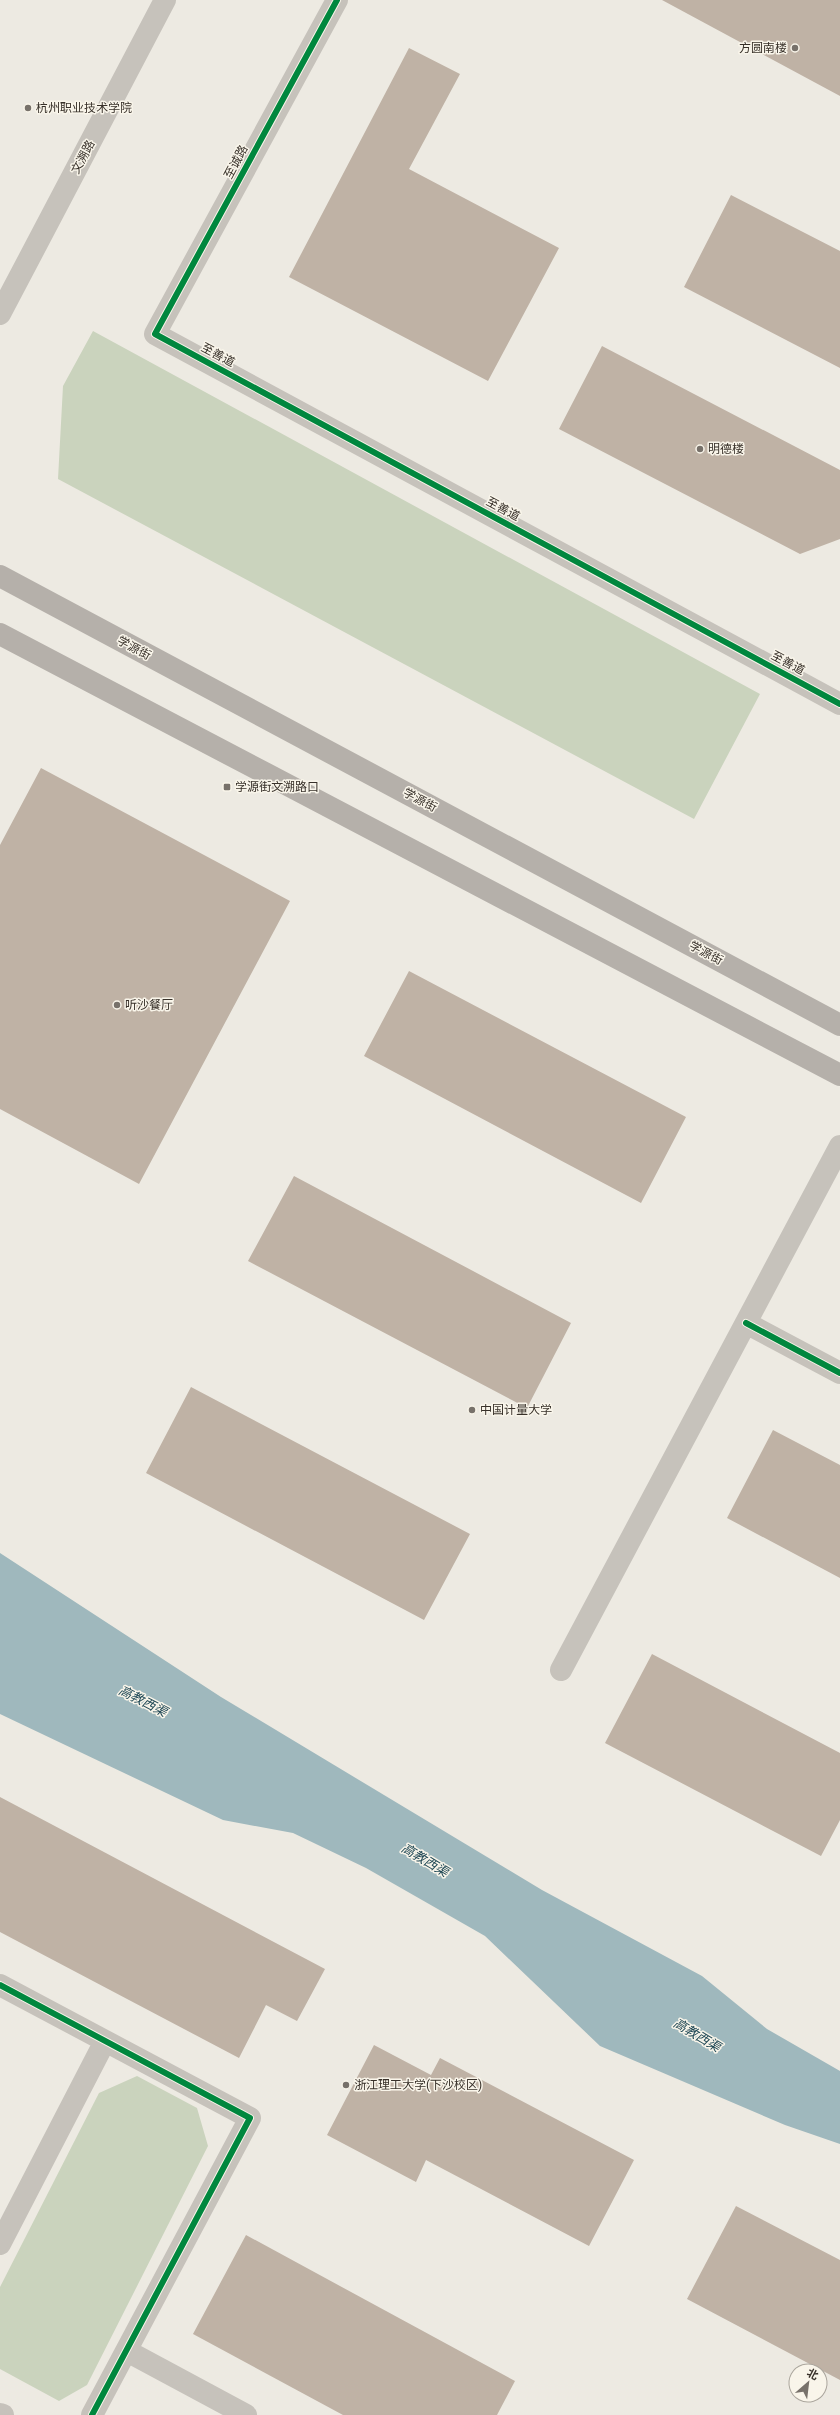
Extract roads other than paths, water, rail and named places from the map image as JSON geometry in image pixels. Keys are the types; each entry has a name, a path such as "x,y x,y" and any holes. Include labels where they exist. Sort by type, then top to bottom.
{"main road":[{"name":"学源街","path":"0,576 840,1025"},
{"path":"0,634 840,1075"}],"street":[{"name":"文溯路","path":"0,314 165,0"},
{"name":"至诚路","path":"156,334 336,0"},
{"name":"至善道","path":"156,334 840,704"},
{"path":"561,1670 840,1146"},
{"path":"746,1323 840,1373"},
{"path":"0,1985 250,2118 92,2415"},
{"path":"0,2244 105,2041"},
{"path":"127,2351 246,2415"}],"water":[{"name":"高教西渠","path":"0,1553 221,1697 542,1890 702,1976 767,2029 840,2071 840,2144 785,2125 600,2046 485,1936 366,1868 293,1833 223,1820 0,1714"}],"place":[{"name":"方圆南楼","path":"795,48"},
{"name":"杭州职业技术学院","path":"28,108"},
{"name":"明德楼","path":"700,449"},
{"name":"学源街文溯路口","path":"227,787"},
{"name":"听沙餐厅","path":"117,1005"},
{"name":"中国计量大学","path":"472,1410"},
{"name":"浙江理工大学(下沙校区)","path":"346,2085"}]}
